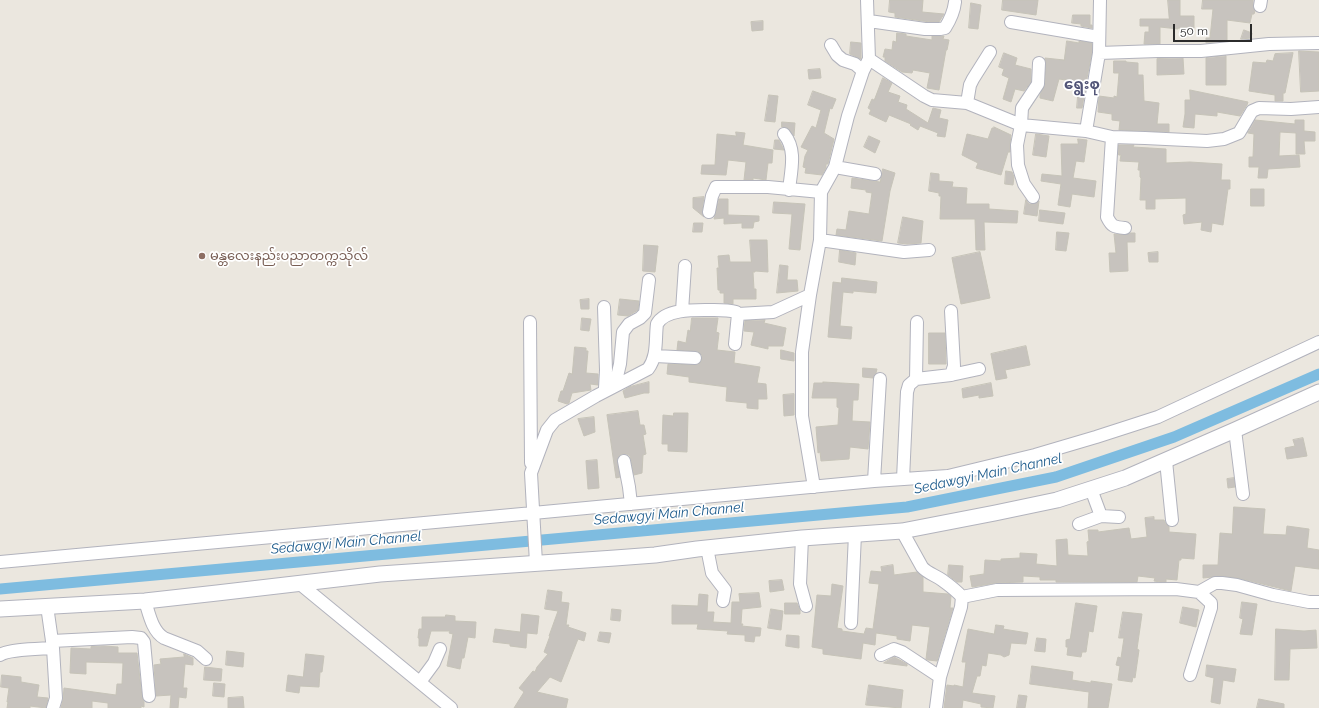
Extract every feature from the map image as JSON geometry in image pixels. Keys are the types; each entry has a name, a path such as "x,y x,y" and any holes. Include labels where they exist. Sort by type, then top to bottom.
{"street":[{"path":"814,487 802,416 802,352 820,240 821,192 835,166 848,116 863,71 869,59 867,0"},
{"path":"1086,132 1099,53 1100,0"},
{"path":"868,21 925,29 945,28 954,8 955,2"},
{"path":"1011,22 1099,38"},
{"path":"1099,53 1201,51 1269,44 1319,44"},
{"path":"831,45 837,55 843,60 855,64 863,71"},
{"path":"967,103 970,85 990,52"},
{"path":"869,59 932,100 967,103 1021,124 1112,136 1208,141 1224,139 1239,133 1252,111 1255,109 1319,107"},
{"path":"1033,197 1024,184 1018,165 1017,145 1022,108 1038,84 1039,63"},
{"path":"784,134 789,141 792,160 789,190"},
{"path":"1112,136 1107,217 1110,223 1115,227 1125,228"},
{"path":"835,166 875,174"},
{"path":"709,212 712,196 716,187 768,187 821,192"},
{"path":"820,240 904,252 929,250"},
{"path":"682,311 685,266"},
{"path":"596,396 616,381 620,364 623,332 629,324 646,313 649,280"},
{"path":"531,473 547,430 555,420 596,396 648,369 655,356 657,324 660,319 682,311 732,311 738,314 773,312 810,295"},
{"path":"604,307 606,388"},
{"path":"951,311 954,366 951,375"},
{"path":"735,344 738,314"},
{"path":"530,322 531,473 536,558"},
{"path":"916,379 917,322"},
{"path":"0,562 533,519 631,504 874,481 948,476 973,471 1058,448 1158,417 1319,342"},
{"path":"655,356 695,358"},
{"path":"903,479 907,392 909,385 916,379 951,375 979,369"},
{"path":"874,481 880,379"},
{"path":"0,609 145,601 536,558 655,555 802,538 902,531 1057,500 1125,478 1319,392"},
{"path":"1235,430 1242,494"},
{"path":"624,461 631,504"},
{"path":"1166,461 1172,520"},
{"path":"1091,489 1101,516"},
{"path":"1079,524 1101,516 1119,517"},
{"path":"902,531 922,567 941,579 962,597 962,607 940,677 936,708"},
{"path":"851,623 856,534"},
{"path":"802,538 800,584 806,606"},
{"path":"707,548 712,573 724,590 723,601"},
{"path":"962,597 997,590 1176,589 1199,592 1215,584 1222,583 1237,585 1273,595 1309,602 1319,602"},
{"path":"299,584 451,708"},
{"path":"1190,675 1211,608 1211,603 1199,592"},
{"path":"145,601 153,626 159,636 197,651 206,659"},
{"path":"47,606 53,645 56,698 54,708"},
{"path":"0,655 3,653 53,645 132,637 141,638 144,642 149,696"},
{"path":"420,682 434,663 440,649"},
{"path":"881,655 894,649 902,652 940,677"}],"building":[{"path":"890,0 923,0 922,12 944,14 939,22 895,17 895,13 889,12"},
{"path":"1003,0 1038,0 1036,15 1002,10"},
{"path":"1168,0 1180,0 1180,16 1194,16 1194,28 1178,29 1160,27 1160,44 1144,44 1145,32 1149,32 1149,26 1140,26 1140,19 1169,19"},
{"path":"1203,0 1253,0 1255,11 1254,14 1252,14 1250,23 1227,20 1227,41 1206,43 1206,38 1210,38 1213,9 1202,9"},
{"path":"971,3 981,5 978,29 969,28"},
{"path":"1073,15 1090,15 1090,25 1092,25 1092,28 1081,26 1081,24 1072,23"},
{"path":"763,21 763,30 752,31 751,22"},
{"path":"1244,30 1252,33 1251,38 1241,39"},
{"path":"897,33 932,40 932,36 944,36 943,39 949,40 939,90 927,88 930,73 913,70 912,73 902,72 885,61 885,57 883,57 885,49 892,50 893,41 896,42"},
{"path":"1067,41 1092,43 1092,52 1086,83 1059,79 1053,101 1040,98 1045,84 1045,58 1064,60"},
{"path":"851,42 861,43 861,59 850,54"},
{"path":"1299,51 1319,52 1319,91 1301,92"},
{"path":"1004,53 1017,58 1015,65 1031,69 1031,82 1024,91 1015,89 1011,102 1003,99 1009,78 1002,75 1004,69 999,67"},
{"path":"1293,53 1285,93 1283,93 1283,101 1275,101 1275,95 1249,91 1253,62 1266,63 1267,60 1273,61 1275,54"},
{"path":"1226,56 1226,85 1206,85 1206,58"},
{"path":"1183,58 1184,74 1157,75 1157,59"},
{"path":"1114,61 1138,63 1138,75 1143,75 1144,101 1159,103 1157,124 1169,124 1169,132 1119,130 1120,121 1112,120 1112,114 1098,112 1099,96 1117,97 1119,73 1114,73"},
{"path":"820,69 821,78 809,79 808,70"},
{"path":"883,78 892,83 888,92 900,96 898,102 907,105 906,109 928,123 933,108 941,110 939,118 948,120 945,137 937,136 938,133 920,126 918,130 910,125 911,124 889,115 886,122 869,114 871,110 868,108 872,99 874,100"},
{"path":"1079,84 1086,85 1082,108 1077,108"},
{"path":"1190,90 1248,102 1240,116 1217,112 1217,116 1195,114 1194,128 1183,127 1185,100 1190,100"},
{"path":"813,91 836,99 832,109 830,108 824,133 834,139 828,164 826,164 826,168 822,175 805,173 806,168 803,167 808,150 801,147 812,126 816,128 821,110 808,105"},
{"path":"769,95 778,96 775,122 765,121"},
{"path":"1255,120 1295,124 1295,120 1304,120 1304,131 1315,132 1315,141 1304,141 1305,154 1296,154 1296,133 1280,132 1279,156 1299,155 1300,167 1268,169 1267,178 1258,178 1259,167 1249,167 1249,157 1253,157 1254,134 1248,133"},
{"path":"782,122 795,123 794,136 788,128 782,127"},
{"path":"994,127 1011,135 1010,152 1008,152 1001,175 976,168 978,163 962,155 967,134 988,139 992,128"},
{"path":"736,132 745,133 743,145 773,150 772,163 768,163 766,180 753,178 753,180 744,180 746,162 728,160 726,175 701,174 702,165 715,165 717,134 736,136"},
{"path":"1036,134 1049,136 1046,157 1033,155"},
{"path":"869,136 880,141 875,153 864,147"},
{"path":"1078,139 1087,140 1084,162 1076,161 1073,178 1096,181 1094,197 1072,194 1070,207 1058,205 1061,184 1041,181 1042,174 1062,176 1061,144 1078,144"},
{"path":"775,140 779,140 784,150 774,149"},
{"path":"1119,145 1134,145 1133,147 1166,149 1166,163 1190,162 1222,164 1221,180 1230,180 1230,189 1228,189 1223,225 1212,223 1211,232 1201,230 1202,222 1184,224 1183,215 1186,214 1186,198 1155,199 1155,209 1146,209 1146,200 1140,200 1141,178 1140,170 1138,170 1139,162 1120,161 1121,155 1119,155"},
{"path":"883,169 895,173 890,191 882,241 836,235 837,229 846,230 849,211 869,214 872,193 866,192 866,190 851,188 852,178 880,182"},
{"path":"1006,171 1012,172 1014,177 1013,185 1005,184"},
{"path":"931,173 939,174 939,181 953,182 952,187 967,188 966,204 989,204 989,209 1018,211 1017,223 984,222 985,250 976,250 975,219 940,219 941,196 939,196 939,193 929,191"},
{"path":"1251,189 1264,189 1264,206 1251,206"},
{"path":"704,197 702,211 704,217 693,208 693,198"},
{"path":"719,199 728,199 728,215 759,216 759,221 754,222 753,228 742,228 742,223 724,224 724,218 714,219"},
{"path":"1026,200 1029,204 1039,201 1037,216 1024,214"},
{"path":"774,202 805,204 800,250 789,249 792,214 773,213"},
{"path":"1040,210 1065,213 1063,224 1039,221"},
{"path":"903,217 923,221 921,243 898,243"},
{"path":"694,223 703,223 702,232 693,232"},
{"path":"1057,232 1069,233 1066,251 1056,250"},
{"path":"1135,233 1135,242 1127,242 1128,271 1110,272 1109,253 1116,253 1114,234 1125,235"},
{"path":"750,240 767,240 768,272 753,272 756,299 733,299 733,304 724,303 724,293 720,293 720,290 718,290 718,256 729,255 730,262 751,262"},
{"path":"644,245 658,246 655,272 643,271"},
{"path":"840,250 856,253 855,265 839,262"},
{"path":"980,252 990,298 961,304 952,258"},
{"path":"1158,252 1158,262 1149,262 1148,253"},
{"path":"780,265 788,266 787,280 797,280 798,291 777,293"},
{"path":"842,278 877,282 876,293 853,291 853,293 843,292 840,326 852,327 851,339 828,337 833,282 841,283"},
{"path":"589,299 589,309 581,309 580,300"},
{"path":"620,299 639,301 638,310 628,316 618,315"},
{"path":"582,318 591,319 589,331 581,330"},
{"path":"692,318 718,318 716,332 719,333 717,350 735,352 734,363 760,367 757,383 766,384 767,399 758,399 758,409 747,408 747,403 726,401 727,387 689,382 689,377 667,374 668,364 695,365 701,362 702,355 699,352 677,350 678,341 686,343"},
{"path":"765,320 764,323 786,328 783,346 768,346 768,349 751,345 754,332 744,331 745,321"},
{"path":"929,333 945,333 946,364 929,364"},
{"path":"1026,346 1030,365 1005,370 1007,378 996,380 991,354"},
{"path":"575,347 586,348 586,351 588,351 586,373 598,374 598,385 590,384 591,390 572,393 569,403 567,404 558,401 569,373 572,374"},
{"path":"781,350 794,353 794,361 781,359"},
{"path":"863,368 877,369 873,378 863,377"},
{"path":"649,382 649,393 625,398 623,391 629,387"},
{"path":"814,383 859,384 858,400 853,400 852,421 870,422 868,449 850,447 849,459 821,461 820,452 818,453 816,427 838,425 839,408 837,407 837,398 812,398"},
{"path":"991,383 993,396 979,398 979,395 963,398 962,389"},
{"path":"794,394 794,415 784,416 783,395"},
{"path":"638,411 640,425 644,425 646,434 643,435 646,454 643,455 642,473 634,475 630,456 623,454 617,459 620,477 616,478 607,415"},
{"path":"674,413 688,413 687,452 668,451 668,444 662,444 663,415 673,416"},
{"path":"594,417 595,432 584,436 578,419"},
{"path":"1303,438 1307,456 1287,459 1285,448 1295,446 1293,440"},
{"path":"597,460 599,488 588,489 586,461"},
{"path":"1234,478 1235,487 1228,488 1227,479"},
{"path":"1234,507 1265,509 1263,534 1286,535 1287,526 1309,529 1307,548 1319,550 1319,569 1295,566 1291,591 1238,578 1222,576 1203,578 1203,565 1218,565 1220,533 1232,534"},
{"path":"1154,517 1154,520 1164,520 1169,527 1169,532 1196,534 1194,559 1181,558 1181,560 1179,560 1177,580 1166,579 1166,582 1160,582 1154,581 1155,578 1138,576 1137,582 1056,582 1056,580 1040,580 1040,577 1023,576 1023,582 996,583 972,587 970,576 984,574 985,560 1001,561 1001,559 1020,558 1020,553 1037,554 1036,564 1057,566 1056,540 1067,539 1068,555 1088,556 1088,530 1098,530 1098,532 1129,528 1131,539 1147,537 1145,518"},
{"path":"893,565 894,575 917,572 923,577 923,592 948,594 951,596 950,608 953,608 937,661 926,659 930,627 912,625 910,641 897,639 897,636 876,633 875,645 863,643 861,659 823,654 823,649 812,647 817,595 831,596 832,584 843,586 837,628 842,629 842,631 864,634 866,628 873,629 879,584 869,583 871,571 882,572 881,567"},
{"path":"949,565 963,566 962,582 957,582 948,575"},
{"path":"782,580 784,590 770,592 769,581"},
{"path":"548,590 562,592 561,602 569,603 566,625 586,633 584,641 578,639 561,682 550,677 537,692 568,699 566,708 514,708 524,692 519,688 533,671 535,672 537,667 548,654 544,652 558,611 545,609"},
{"path":"759,593 761,607 742,609 742,626 761,628 760,636 755,636 754,642 745,641 745,635 727,634 728,631 697,629 698,624 672,624 672,605 698,606 699,594 708,595 707,612 714,612 713,622 731,623 732,602 740,602 739,594"},
{"path":"1242,602 1257,604 1252,635 1240,634 1243,619 1240,618"},
{"path":"785,603 797,603 800,614 785,614"},
{"path":"1076,603 1097,606 1093,632 1089,631 1086,652 1082,652 1081,657 1067,655 1068,647 1066,647 1066,640 1070,639"},
{"path":"1183,607 1199,610 1196,627 1180,623"},
{"path":"612,609 621,610 620,621 611,620"},
{"path":"771,609 783,611 781,630 768,628"},
{"path":"1123,612 1142,614 1135,678 1133,677 1132,682 1118,680 1120,666 1116,665 1118,657 1121,658 1124,638 1119,638"},
{"path":"522,614 539,616 537,634 527,633 526,648 493,642 495,629 520,632"},
{"path":"446,615 455,616 455,621 476,622 475,638 468,637 464,658 462,658 460,669 447,666 453,634 449,633 450,631 431,631 427,646 419,646 418,638 419,629 422,629 422,617 445,617"},
{"path":"996,625 1004,626 1003,629 1028,633 1026,644 1011,643 1009,655 1004,657 1001,655 988,653 986,666 982,665 980,676 977,676 972,693 995,696 993,708 981,707 981,704 963,700 962,708 944,708 947,685 963,687 966,662 962,662 968,629 994,634"},
{"path":"1276,629 1304,631 1316,630 1317,648 1290,649 1289,680 1275,680"},
{"path":"600,632 611,633 609,643 598,641"},
{"path":"787,635 799,636 799,648 786,646"},
{"path":"1037,638 1046,639 1045,652 1035,651"},
{"path":"91,647 118,647 118,653 137,653 144,707 108,708 108,703 92,701 92,708 61,708 64,688 116,695 117,684 122,684 123,663 86,662 86,674 70,673 71,648 91,649"},
{"path":"227,651 244,653 243,667 226,665"},
{"path":"184,654 193,658 193,665 185,664 183,688 187,688 186,698 179,697 178,708 170,708 171,695 156,696 154,665 161,664 160,659 184,657"},
{"path":"306,654 324,656 322,672 320,672 319,687 300,686 299,693 286,691 288,675 303,677"},
{"path":"894,657 907,664 907,666 884,663"},
{"path":"1207,665 1236,669 1234,682 1223,680 1220,704 1211,702 1214,678 1206,676"},
{"path":"1032,666 1073,672 1072,680 1112,684 1108,708 1088,708 1089,692 1030,684"},
{"path":"205,667 222,669 221,681 204,680"},
{"path":"2,675 21,677 21,682 39,685 37,697 48,698 46,708 30,706 30,708 7,708 9,688 1,687"},
{"path":"214,683 225,684 224,697 213,696"},
{"path":"869,685 903,690 901,708 866,705"},
{"path":"1019,695 1027,696 1025,708 1017,708"},
{"path":"243,697 244,708 228,708 228,698"},
{"path":"1259,699 1284,704 1284,708 1257,708"}],"waterway":[{"name":"Sedawgyi Main Channel","path":"0,589 907,507 1056,477 1174,437 1319,374"}],"place":[{"name":"မန္တလေးနည်းပညာတက္ကသိုလ်","path":"202,256"}],"district":[{"name":"ရွေးစု","path":"1082,84"}]}
